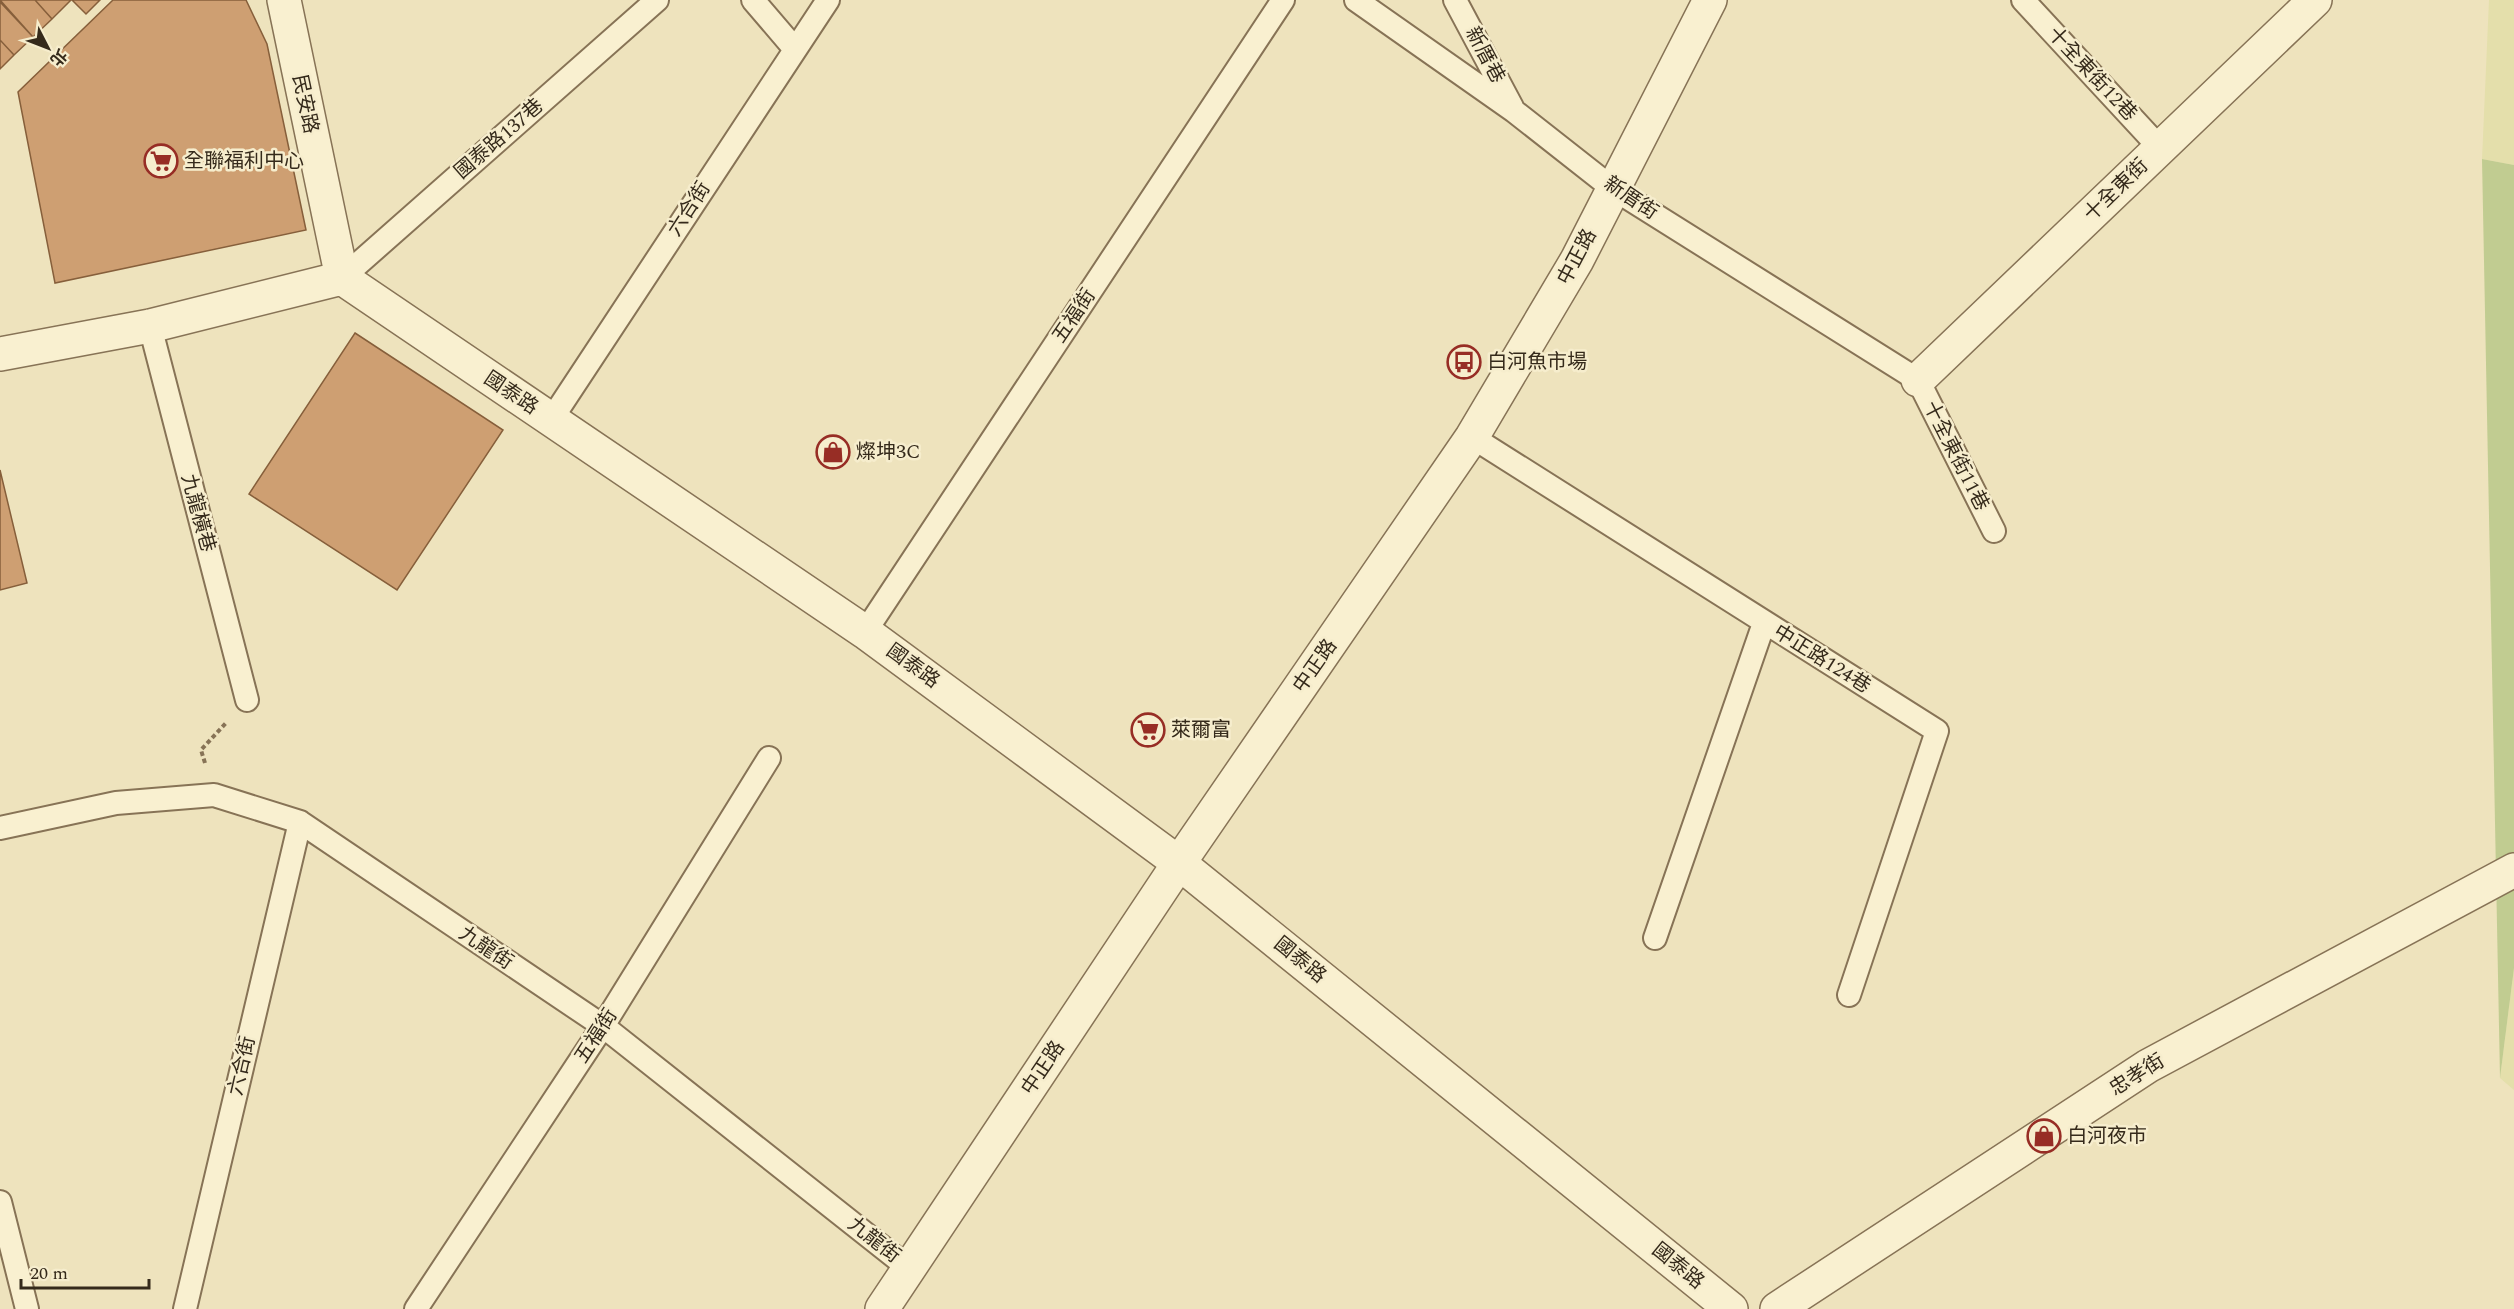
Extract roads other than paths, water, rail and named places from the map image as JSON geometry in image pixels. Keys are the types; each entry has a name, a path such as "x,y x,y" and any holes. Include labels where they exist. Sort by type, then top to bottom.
{"street":[{"name":"民安路","path":"284,0 342,278"},
{"name":"中正路","path":"882,1309 1179,863 1472,438 1577,260 1710,0"},
{"name":"十全東街","path":"1917,380 2315,0"},
{"path":"0,354 150,326 342,278"},
{"name":"國泰路","path":"342,278 865,632 1179,863 1731,1309"},
{"name":"忠孝街","path":"1777,1309 2148,1066 2514,870"}],"lane":[{"name":"國泰路137巷","path":"342,278 657,0"},
{"path":"753,0 794,48"},
{"name":"六合街","path":"551,420 794,48 828,0"},
{"name":"五福街","path":"865,632 1283,0"},
{"name":"新厝街","path":"1356,0 1515,111 1612,188 1917,380"},
{"name":"新厝巷","path":"1455,0 1515,111"},
{"name":"十全東街12巷","path":"2023,0 2160,148"},
{"name":"九龍橫巷","path":"150,326 247,700"},
{"name":"十全東街11巷","path":"1917,380 1994,531"},
{"name":"中正路124巷","path":"1472,438 1937,731 1849,995"},
{"path":"1655,938 1764,623"},
{"name":"五福街","path":"416,1309 603,1026 769,758"},
{"name":"九龍街","path":"0,828 116,803 214,795 300,822 603,1026 910,1269"},
{"name":"六合街","path":"185,1309 300,822"},
{"path":"0,1202 27,1309"}],"place":[{"name":"全聯福利中心","path":"161,161"},
{"name":"白河魚市場","path":"1464,362"},
{"name":"燦坤3C","path":"833,452"},
{"name":"萊爾富","path":"1148,730"},
{"name":"白河夜市","path":"2044,1136"}]}
